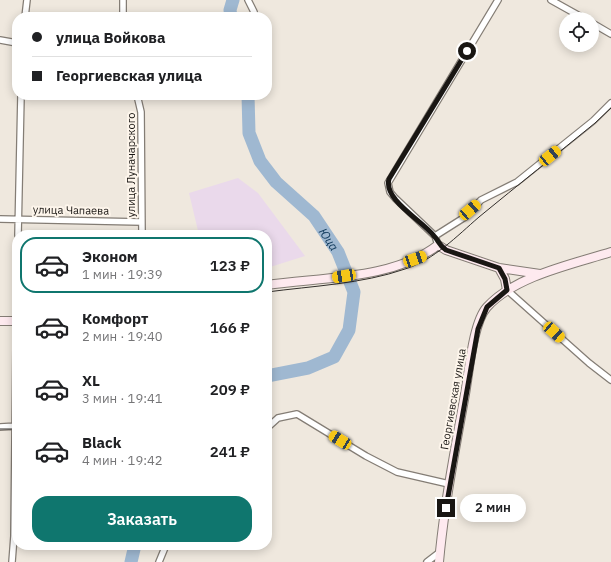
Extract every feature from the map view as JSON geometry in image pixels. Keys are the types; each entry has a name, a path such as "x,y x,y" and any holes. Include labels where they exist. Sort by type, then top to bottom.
{"main road":[{"path":"272,285 318,280 397,266 425,255 438,245 446,250 499,268 541,274"},
{"name":"Георгиевская улица","path":"440,562 449,484 474,344 479,325 487,307 507,290 541,274 611,252"},
{"path":"499,268 505,279 507,290"},
{"path":"0,321 12,321"}],"street":[{"path":"26,12 27,0"},
{"path":"123,0 123,12"},
{"path":"248,0 254,12"},
{"path":"438,245 435,236 395,198 389,189 388,183 498,0"},
{"path":"550,0 572,12"},
{"path":"599,27 611,34"},
{"path":"0,40 12,41"},
{"path":"18,230 21,100"},
{"name":"улица Луначарского","path":"138,100 141,112 142,230"},
{"path":"435,236 465,217 481,200 517,182 593,121 611,103"},
{"name":"улица Чапаева","path":"0,219 141,222"},
{"path":"507,290 589,363 611,380"},
{"path":"272,423 278,418 297,414 366,456 397,472 449,484"},
{"path":"0,427 12,426"},
{"path":"12,562 13,550"},
{"path":"159,562 164,550"},
{"path":"427,562 440,552"}],"shaded area":[{"path":"238,178 258,193 305,256 272,266 272,230 198,230 189,193"}],"waterway":[{"name":"Юца","path":"230,12 233,0"},
{"name":"Юца","path":"248,100 249,133 260,161 276,182 314,216 338,252 354,292 349,330 334,357 308,368 272,375"},
{"name":"Юца","path":"131,562 134,550"}],"tram line":[{"path":"272,291 337,284 372,278 405,269 426,260 454,239 595,123 611,108"},
{"path":"0,429 12,429"}],"route":[{"path":"446,508 474,344 480,320 487,307 507,290 505,279 499,268 446,250 438,245 435,236 402,207 392,195 388,183 467,51"}]}
